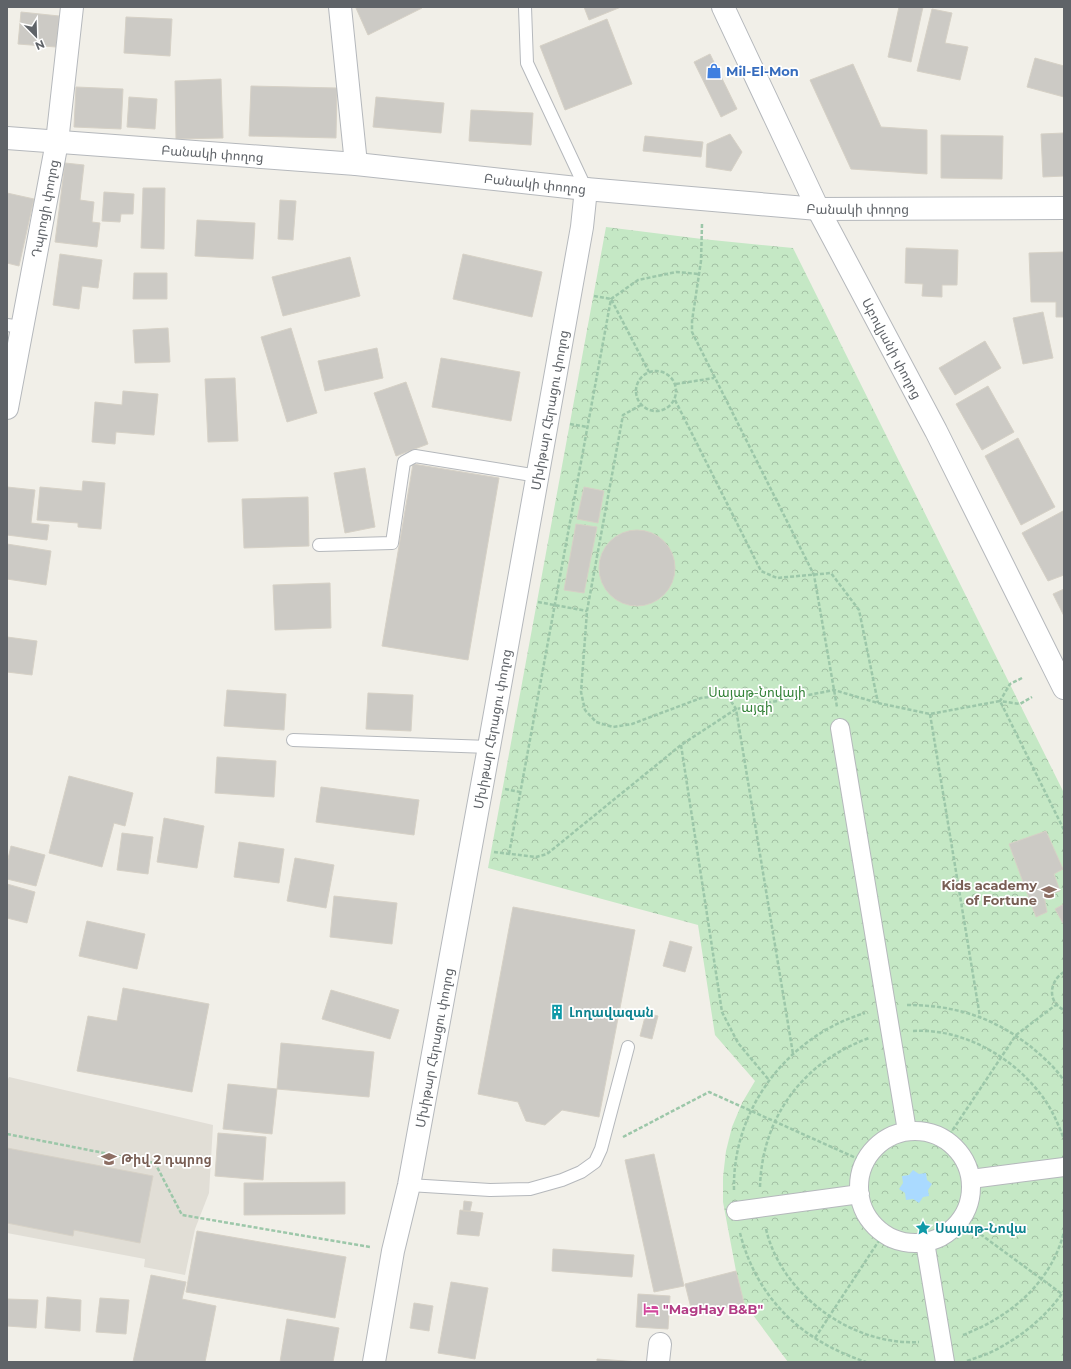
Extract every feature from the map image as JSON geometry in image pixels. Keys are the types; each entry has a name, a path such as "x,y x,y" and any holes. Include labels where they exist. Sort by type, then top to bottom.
{"street":[{"name":"Դպրոցի փողոց","path":"7,408 15,326 57,142 72,7"},
{"path":"340,7 356,164"},
{"name":"Աբովյանի փողոց","path":"722,7 818,209 936,431 1064,688"},
{"name":"Բանակի փողոց","path":"7,138 356,164 586,189 818,209 1064,208"},
{"name":"Մխիթար Հերացու փողոց","path":"374,1362 394,1251 409,1185 538,476 582,227 586,189"},
{"path":"840,728 907,1131"},
{"path":"907,1131 924,1131 938,1135 952,1144 964,1158 971,1179 972,1191 961,1220 950,1231 937,1239 925,1242 906,1242 890,1237 876,1228 866,1214 860,1194 859,1183 862,1168 869,1154 880,1142 893,1135 907,1131"},
{"path":"971,1179 1064,1167"},
{"path":"736,1211 860,1194"},
{"path":"925,1242 945,1362"}],"lane":[{"path":"525,7 527,63 586,189"},
{"path":"319,545 392,543 404,462 415,456 538,476"},
{"path":"293,740 489,747"},
{"path":"409,1185 490,1190 530,1189 562,1180 580,1172 595,1162 601,1149 628,1047"}],"path":[{"path":"702,221 701,261 692,321 692,332 814,575 840,728"},
{"path":"509,854 611,299 638,280 676,272 699,274"},
{"path":"588,295 611,299"},
{"path":"611,299 649,372"},
{"path":"657,370 665,372 672,377 676,384 677,392 675,400 670,406 655,412 647,410 641,405 635,390 637,382 642,376 657,370"},
{"path":"676,384 714,378"},
{"path":"675,400 761,571 777,578 831,573 859,610 878,703"},
{"path":"641,405 623,415 587,611 581,692 585,710 596,722 613,727 632,724 701,698 727,695 736,709 793,1054"},
{"path":"532,601 587,611"},
{"path":"1000,700 1010,684 1022,678"},
{"path":"491,851 536,857 546,854 681,745 736,709 834,690 878,703 930,714 1000,700 1020,704 1032,697"},
{"path":"1000,700 1064,830"},
{"path":"930,714 980,1017"},
{"path":"681,745 722,1012 738,1044 769,1080"},
{"path":"1064,972 1057,977 1053,985 1052,993 1054,1002 1064,1010"},
{"path":"946,1140 1016,1035 1057,1004"},
{"path":"866,1362 846,1355 802,1330 767,1293 754,1272 744,1248 737,1224 734,1188 737,1153 747,1118 764,1087 782,1064 802,1045 826,1029 852,1017 886,1008 927,1005 951,1008 996,1023 1016,1035 1041,1054 1064,1081"},
{"path":"1064,1139 1056,1118 1043,1097 1027,1077 987,1048 964,1039 940,1033 916,1031 890,1033 868,1039 845,1048 824,1061 806,1076 790,1095 774,1122 767,1138 762,1162 760,1186 761,1208 767,1234 776,1256 788,1277 804,1296 822,1312 842,1324 865,1334 888,1340 912,1342 942,1340 960,1336 982,1327 1003,1315 1022,1300 1041,1279 1053,1260 1064,1232"},
{"path":"601,1149 709,1092 865,1162"},
{"path":"7,1134 154,1163 182,1215 394,1251"},
{"path":"961,1220 1041,1279 1063,1293 1053,1306 1028,1330 998,1349 964,1362"},
{"path":"815,1338 884,1233"}],"shaded area":[{"name":"Թիվ 2 դպրոց","path":"9,1077 213,1125 209,1193 195,1229 185,1275 144,1267 145,1259 7,1233 7,1081"}],"green space":[{"name":"Սայաթ-Նովայի այգի","path":"606,227 702,239 793,248 1064,793 1064,1362 788,1362 744,1303 736,1271 723,1202 723,1177 726,1151 732,1127 742,1103 755,1081 715,1035 698,925 488,868"}],"water":[{"path":"913,1170 919,1174 926,1173 927,1180 932,1184 928,1190 929,1196 923,1197 919,1203 913,1199 906,1200 905,1193 899,1189 903,1183 902,1176 909,1175"}],"building":[{"path":"584,7 621,7 589,20"},
{"path":"899,7 923,7 911,62 888,57"},
{"path":"356,8 422,8 368,35"},
{"path":"932,9 952,13 945,43 968,47 960,80 917,71"},
{"path":"21,12 59,16 56,47 18,44"},
{"path":"126,17 172,19 170,56 124,53"},
{"path":"607,19 632,84 565,110 540,46"},
{"path":"710,54 737,109 721,117 694,62"},
{"path":"1035,58 1064,66 1064,97 1027,87"},
{"path":"853,64 881,127 927,130 927,174 851,169 810,80"},
{"path":"221,79 223,138 176,139 175,81"},
{"path":"251,86 337,88 336,138 249,136"},
{"path":"76,87 123,89 121,129 74,127"},
{"path":"129,97 157,99 155,129 127,127"},
{"path":"376,97 444,103 441,133 373,127"},
{"path":"471,110 533,113 531,145 469,141"},
{"path":"1064,133 1064,176 1043,177 1041,134"},
{"path":"730,134 742,152 731,171 706,167 707,144"},
{"path":"941,135 1003,136 1002,179 941,178"},
{"path":"645,136 703,142 701,157 643,151"},
{"path":"65,163 84,165 80,200 94,202 92,222 100,223 97,247 55,242"},
{"path":"143,188 165,188 164,249 141,248"},
{"path":"104,192 134,194 133,214 121,214 120,222 102,221"},
{"path":"7,193 34,199 19,266 7,263"},
{"path":"280,200 296,201 293,240 278,239"},
{"path":"197,220 255,223 253,259 195,256"},
{"path":"906,248 958,250 957,285 942,285 942,297 922,296 923,284 905,283"},
{"path":"1064,252 1064,317 1056,317 1056,302 1031,302 1029,253"},
{"path":"60,254 102,260 98,288 82,286 79,309 53,305"},
{"path":"463,254 542,272 532,317 453,299"},
{"path":"350,257 360,296 283,316 272,277"},
{"path":"134,273 167,273 167,299 133,299"},
{"path":"1043,312 1053,358 1023,364 1013,318"},
{"path":"168,328 170,362 135,363 133,330"},
{"path":"291,328 317,413 287,422 261,337"},
{"path":"985,341 1001,368 955,395 939,368"},
{"path":"377,348 383,378 325,391 318,361"},
{"path":"441,358 520,372 511,421 432,407"},
{"path":"235,378 238,441 208,442 205,379"},
{"path":"406,382 428,444 396,456 374,393"},
{"path":"988,386 1014,432 982,450 956,404"},
{"path":"123,391 158,394 154,435 116,432 115,444 92,442 95,402 122,405"},
{"path":"1018,438 1055,507 1021,525 985,456"},
{"path":"413,464 499,478 468,660 382,646"},
{"path":"365,468 375,527 345,533 334,473"},
{"path":"83,481 105,483 101,529 78,527 78,523 37,520 40,487 82,491"},
{"path":"7,487 35,490 31,523 49,525 47,540 7,535"},
{"path":"584,487 604,491 598,523 577,519"},
{"path":"308,497 309,546 244,548 242,499"},
{"path":"1063,511 1064,575 1048,581 1022,533"},
{"path":"576,524 597,527 584,593 564,590"},
{"path":"630,530 644,530 658,536 669,547 675,561 675,575 672,583 664,595 658,600 644,606 630,606 616,600 605,589 599,575 599,561 605,547 616,536"},
{"path":"7,544 51,551 46,585 7,579"},
{"path":"330,583 331,628 275,630 273,585"},
{"path":"1064,589 1064,616 1053,594"},
{"path":"7,637 37,641 32,675 7,672"},
{"path":"227,690 286,694 284,730 224,726"},
{"path":"368,693 413,695 411,731 366,729"},
{"path":"217,757 276,761 274,797 215,793"},
{"path":"69,776 133,793 125,826 114,823 102,867 49,853"},
{"path":"321,787 419,800 414,835 316,822"},
{"path":"164,818 204,826 197,868 157,862"},
{"path":"1046,831 1063,869 1054,874 1060,891 1044,896 1047,912 1036,917 1009,844"},
{"path":"122,833 153,837 148,874 117,870"},
{"path":"239,842 284,849 279,883 234,877"},
{"path":"11,846 45,855 36,886 7,879 7,863"},
{"path":"295,858 334,865 326,908 287,901"},
{"path":"7,884 35,892 27,923 7,918"},
{"path":"334,896 397,903 392,944 330,937"},
{"path":"1064,904 1064,925 1055,909"},
{"name":"Լողավազան","path":"513,907 635,930 599,1117 562,1110 545,1125 526,1121 518,1102 478,1094"},
{"path":"87,921 145,934 137,969 79,956"},
{"path":"670,941 692,947 685,972 663,966"},
{"path":"123,988 209,1004 192,1092 77,1071 88,1016 117,1021"},
{"path":"331,990 399,1010 390,1039 322,1019"},
{"path":"646,1013 658,1016 652,1039 640,1036"},
{"path":"281,1043 374,1052 369,1097 277,1089"},
{"path":"228,1084 277,1089 272,1134 223,1129"},
{"path":"218,1133 266,1137 263,1180 215,1176"},
{"path":"7,1148 153,1176 140,1243 74,1230 73,1236 7,1223"},
{"path":"654,1154 684,1286 654,1292 625,1160"},
{"path":"345,1182 345,1214 244,1215 244,1183"},
{"path":"464,1201 472,1202 470,1211 463,1211"},
{"path":"460,1210 483,1213 479,1236 457,1234"},
{"path":"197,1231 346,1257 335,1318 186,1292"},
{"path":"553,1249 634,1255 632,1277 552,1271"},
{"path":"736,1271 744,1303 693,1316 685,1284"},
{"path":"151,1275 186,1282 182,1299 216,1306 205,1362 133,1362"},
{"path":"451,1282 488,1288 475,1359 438,1353"},
{"path":"638,1294 670,1296 668,1329 636,1327"},
{"path":"47,1297 81,1300 80,1331 45,1328"},
{"path":"100,1298 129,1300 126,1334 96,1332"},
{"path":"7,1299 38,1300 36,1328 7,1326"},
{"path":"414,1303 433,1306 429,1331 410,1328"},
{"path":"287,1319 339,1328 333,1362 280,1362"},
{"path":"597,1359 639,1362 597,1362"}],"place":[{"name":"Mil-El-Mon","path":"714,71"},
{"name":"Kids academy of Fortune","path":"1049,892"},
{"name":"Լողավազան","path":"557,1012"},
{"name":"Թիվ 2 դպրոց","path":"109,1159"},
{"name":"Սայաթ-Նովա","path":"923,1228"},
{"name":"\"MagHay B&B\"","path":"651,1309"}]}
